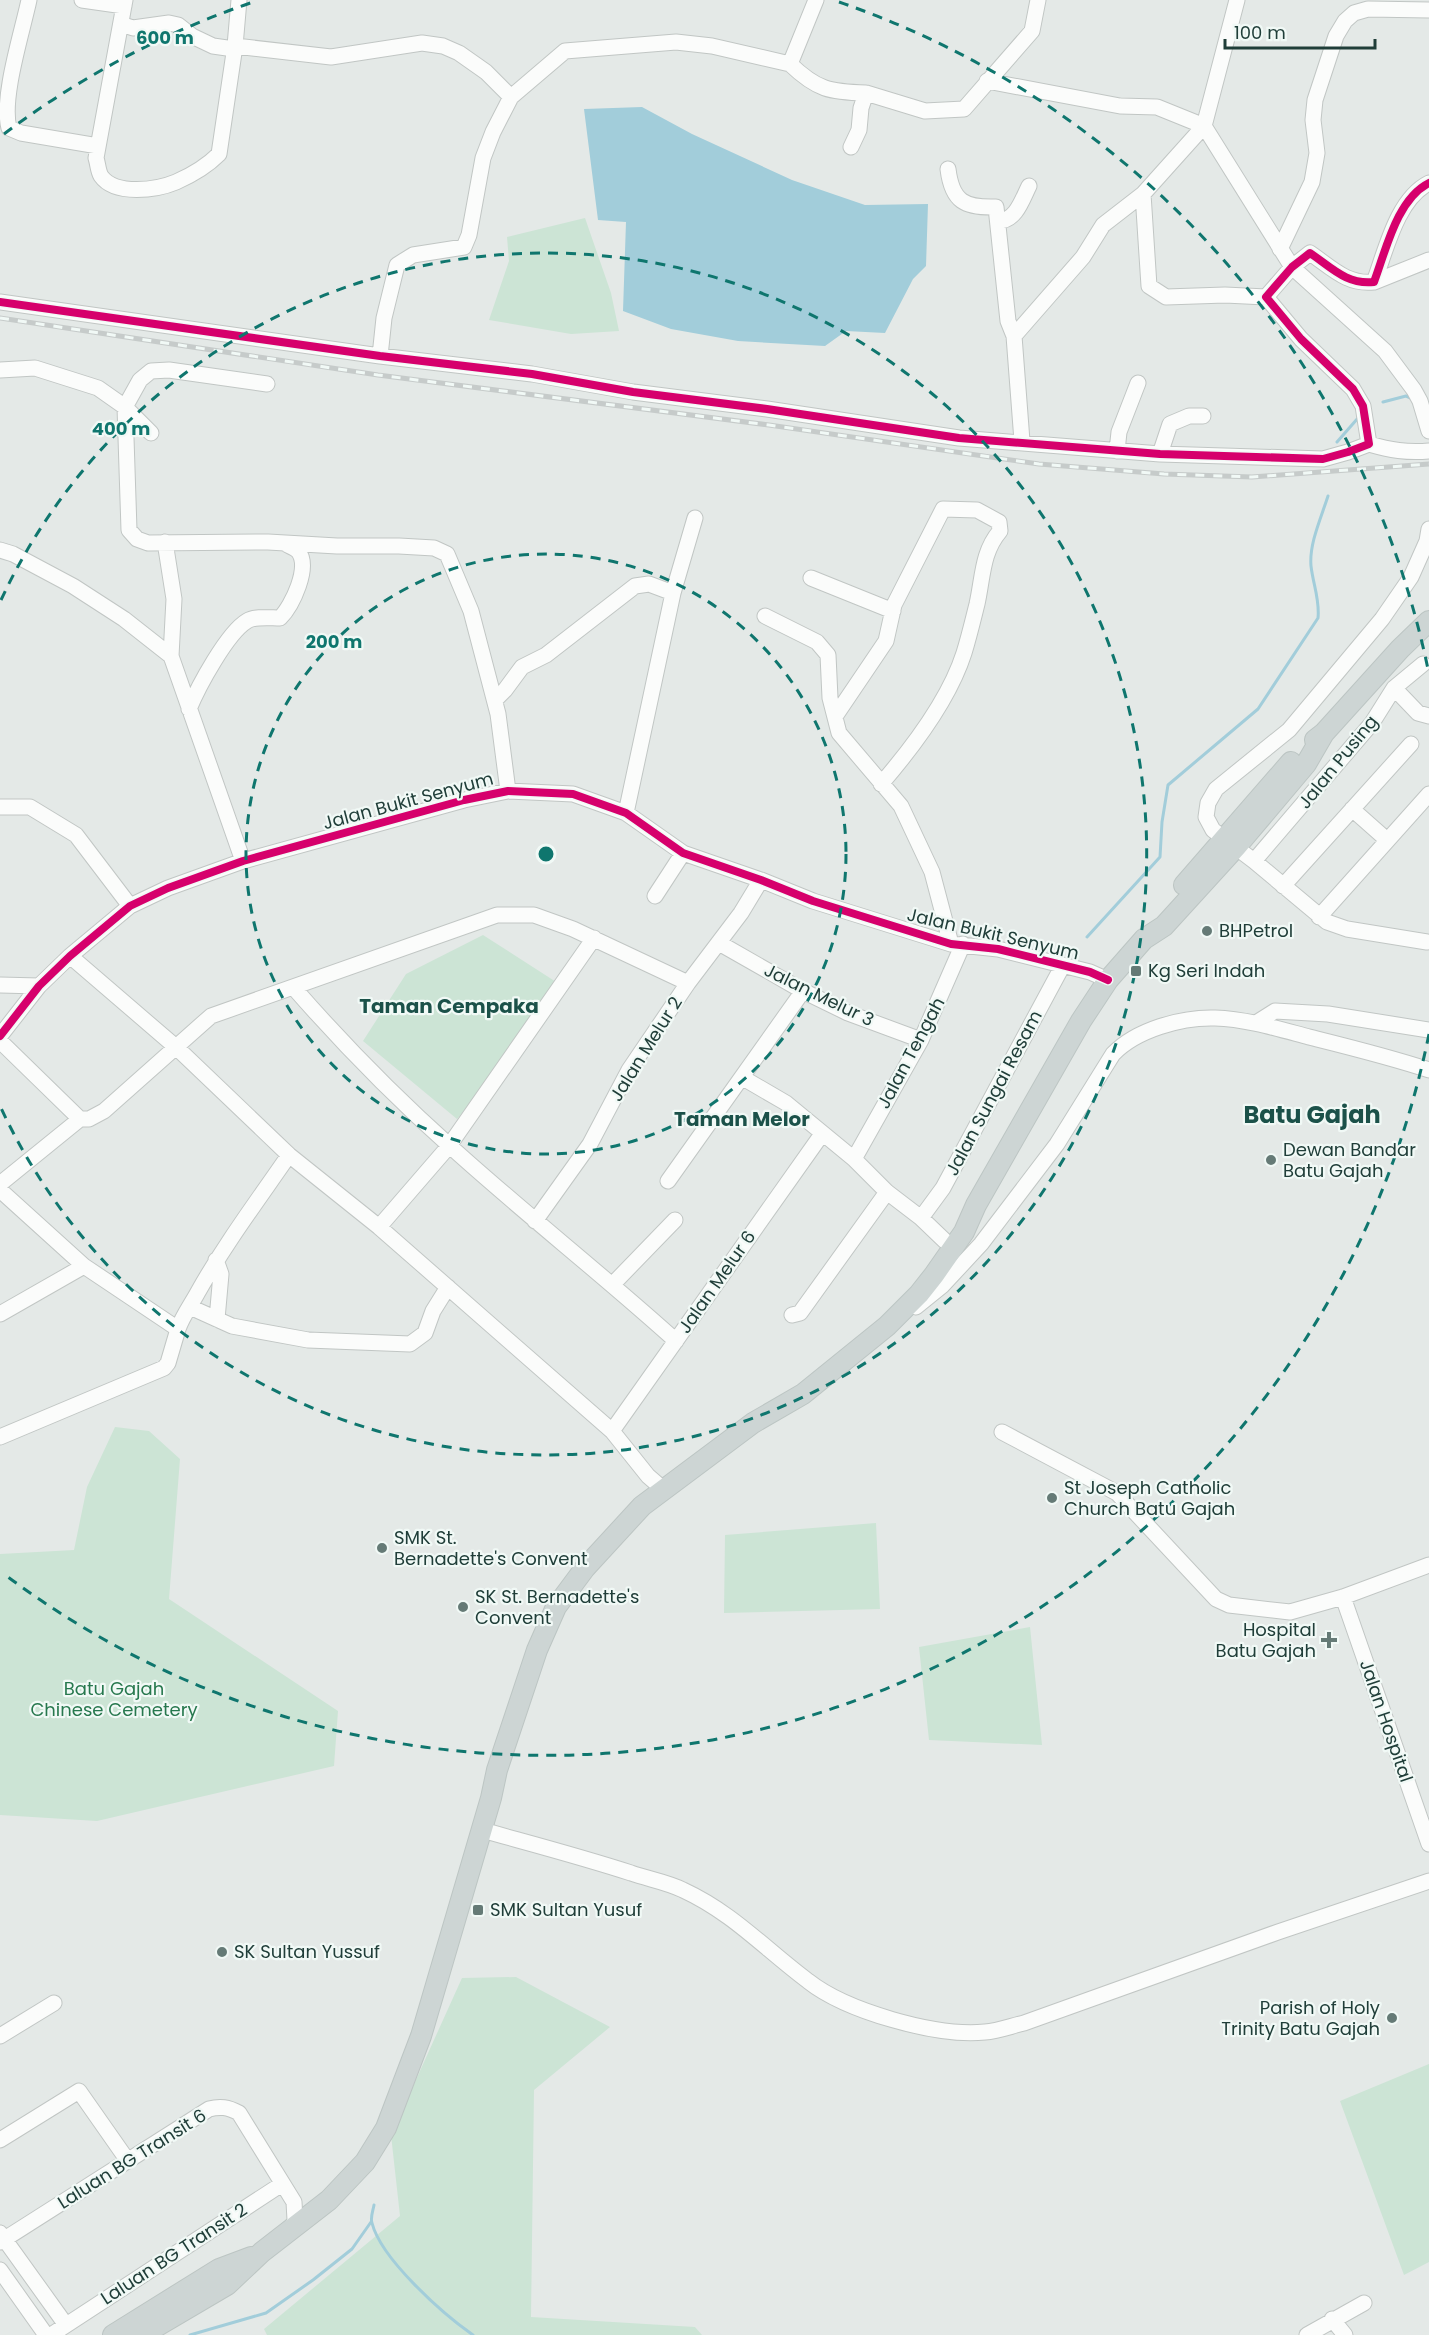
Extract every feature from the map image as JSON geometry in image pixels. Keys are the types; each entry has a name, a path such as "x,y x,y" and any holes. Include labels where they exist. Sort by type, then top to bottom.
{"main road":[{"path":"753,1423 780,1397 910,1295 964,1232 976,1205 1081,1021 1108,980 1144,939 1164,926 1230,843 1306,764 1324,733 1400,649 1429,621"},
{"path":"142,2335 227,2285 262,2253 322,2206 364,2162 386,2128 422,2036 482,1830 497,1770 531,1668 556,1607 585,1568 642,1506 753,1423 802,1394 887,1326 945,1241 976,1205"},
{"path":"113,2335 219,2269 262,2253"}],"street":[{"path":"29,0 10,90 6,118 9,128 21,133 98,146"},
{"path":"82,0 125,3 96,158 100,174 109,184 127,189 161,187 176,182 209,164 219,154 235,46 239,0"},
{"path":"790,64 816,0"},
{"path":"380,356 384,318 397,265 413,255 464,247 469,235 483,158 511,97 565,51 577,48 676,42 712,46 790,64 820,88 866,93 925,111 959,110 964,109 1032,31 1038,0"},
{"path":"1014,336 1083,257 1103,225 1143,194 1204,126 1237,0"},
{"path":"1280,249 1312,182 1317,153 1313,120 1315,100 1336,36 1345,21 1354,13 1368,9 1429,10"},
{"path":"121,24 134,28 169,23 178,25 192,36 213,46 227,48 235,46 331,57 422,43 443,46 459,53 486,72 511,97"},
{"path":"987,81 1120,106 1157,107 1204,126 1292,267 1384,351 1414,390 1420,401 1429,431"},
{"path":"851,147 860,130 861,108 866,93"},
{"path":"948,169 950,184 965,204 975,208 996,207 1008,321 1014,336 1022,441"},
{"path":"1374,282 1392,232 1410,196 1429,183"},
{"path":"998,220 1005,221 1013,215 1029,186"},
{"path":"1143,194 1149,286 1166,297 1226,295 1266,297 1301,339 1353,390 1363,406 1369,444"},
{"path":"1266,297 1292,267 1310,253 1349,280 1362,283 1374,282 1429,260"},
{"path":"0,302 380,356 532,374 622,390 959,438 1022,441 1160,454 1323,459 1369,444 1394,452 1429,451"},
{"path":"0,370 35,368 98,388 125,407 151,432"},
{"path":"267,384 169,370 151,371 140,380 125,407 129,530 136,539 148,543 284,543 434,548 447,554 471,611 495,700 508,791"},
{"path":"1117,451 1119,432 1138,383"},
{"path":"1160,454 1170,424 1189,416 1203,416"},
{"path":"836,715 886,641 894,605 943,509 977,510 999,522 1000,531 990,543 984,559 977,603 964,654 953,679 909,752 881,784"},
{"path":"626,813 673,593 695,518"},
{"path":"1427,942 1347,929 1327,922 1213,830 1206,817 1208,803 1216,789 1289,730 1382,619 1411,577 1428,535"},
{"path":"165,542 174,600 171,656 243,861"},
{"path":"189,709 199,686 238,627 249,620 280,618 288,609 297,591 303,561 298,551 284,543"},
{"path":"0,550 13,554 73,586 124,619 171,656"},
{"path":"812,578 893,611"},
{"path":"495,700 522,667 546,655 636,586 649,584 673,593"},
{"path":"765,616 817,642 828,655 830,698 839,732 901,806 932,872 957,944"},
{"name":"Jalan Pusing","path":"1254,861 1372,723 1394,688 1423,664"},
{"path":"181,688 199,686"},
{"path":"1394,688 1418,712 1429,716"},
{"path":"1282,886 1411,744"},
{"name":"Jalan Bukit Senyum","path":"0,1036 39,986 70,956 130,906 168,888 243,861 464,800 508,791 573,794 626,813 683,853 813,901 957,944 998,949 1090,972 1108,980"},
{"path":"1319,917 1429,794"},
{"path":"0,807 30,807 76,835 130,906"},
{"path":"1353,808 1387,840"},
{"path":"655,896 683,853"},
{"name":"Jalan Melur 2","path":"535,1221 590,1144 629,1070 761,880"},
{"path":"0,1184 80,1119 89,1119 105,1112 211,1016 497,915 534,915 594,938 688,983"},
{"path":"379,1227 450,1146 594,938"},
{"name":"Jalan Melur 3","path":"718,943 803,991 848,1013 921,1040"},
{"name":"Jalan Tengah","path":"854,1159 921,1040 957,944"},
{"path":"70,956 177,1048 289,1155 379,1227 616,1435 648,1476 663,1489"},
{"name":"Jalan Sungai Resam","path":"921,1218 943,1188 1063,965"},
{"path":"0,985 39,986"},
{"path":"294,988 339,1039 450,1146 535,1221 613,1284 676,1341"},
{"path":"668,1181 803,991"},
{"path":"1256,1023 1275,1011 1328,1014 1429,1030"},
{"path":"887,1326 915,1308 942,1286 981,1244 1057,1144 1113,1054 1121,1046 1141,1035 1191,1020 1214,1018 1256,1023 1429,1070"},
{"path":"0,1041 80,1119"},
{"path":"743,1078 786,1103 854,1159 887,1192 921,1218 945,1241"},
{"name":"Jalan Melur 6","path":"616,1435 676,1341 822,1134"},
{"path":"0,1437 164,1368 168,1363 184,1314 216,1260 289,1155"},
{"path":"0,1190 84,1266 178,1329"},
{"path":"792,1315 800,1313 887,1192"},
{"path":"613,1284 675,1220"},
{"path":"216,1260 221,1274 217,1319"},
{"path":"0,1314 84,1266"},
{"path":"910,1295 942,1286"},
{"path":"190,1306 232,1326 308,1340 410,1344 425,1334 432,1311 448,1287"},
{"path":"1002,1432 1117,1493 1216,1599 1229,1605 1290,1611 1343,1597 1429,1565"},
{"name":"Jalan Hospital","path":"1343,1597 1429,1844"},
{"path":"482,1830 583,1858 682,1890 736,1920 809,1983 832,1996 885,2017 936,2030 967,2033 997,2030 1024,2023 1278,1932 1429,1881"},
{"path":"0,2036 54,2003"},
{"path":"0,2140 79,2091 128,2161"},
{"name":"Laluan BG Transit 6","path":"2,2238 209,2109 228,2107 239,2113 294,2202"},
{"name":"Laluan BG Transit 2","path":"49,2335 282,2184"},
{"path":"290,2231 295,2220 294,2202 304,2206 322,2206"},
{"path":"2,2238 66,2325"},
{"path":"0,2270 49,2335"},
{"path":"1307,2335 1364,2303"},
{"path":"1332,2319 1346,2335"}],"green space":[{"path":"585,218 611,293 619,331 571,334 489,320 509,261 507,237"},
{"path":"483,935 567,989 457,1119 363,1041 406,974"},
{"name":"Batu Gajah Chinese Cemetery","path":"115,1427 149,1431 180,1459 169,1599 338,1711 334,1766 97,1821 0,1815 0,1554 74,1550 87,1487"},
{"path":"876,1523 880,1609 724,1613 725,1535"},
{"path":"1030,1627 1042,1745 929,1740 919,1647"},
{"path":"516,1977 610,2027 534,2090 531,2317 695,2327 702,2335 267,2335 264,2329 400,2216 391,2135 462,1978"},
{"path":"1429,2064 1429,2262 1404,2275 1340,2101"}],"water":[{"path":"642,107 692,134 792,180 865,205 928,204 926,266 913,279 885,333 846,331 825,346 738,341 671,329 623,311 626,222 598,220 584,109"}],"waterway":[{"path":"1383,402 1406,396 1413,399"},
{"path":"1337,442 1358,418"},
{"path":"1087,937 1160,857 1162,822 1168,785 1258,709 1318,618 1311,558 1316,531 1328,496"},
{"path":"374,2205 372,2223 387,2253 430,2300 473,2335"},
{"path":"190,2335 266,2313 352,2249 371,2222"}],"railway":[{"path":"0,318 378,375 769,425 1039,464 1164,474 1252,477 1429,464"}],"cycle path":[{"path":"0,302 380,356 532,374 633,392 767,409 959,438 1160,454 1323,459 1369,444 1363,406 1353,389 1301,339 1266,297 1292,267 1310,253 1348,278 1374,282 1388,241 1401,213 1418,191 1429,183"},
{"path":"0,1036 39,986 70,956 130,906 168,888 243,861 464,800 508,791 573,794 626,813 683,853 813,901 951,944 998,949 1090,972 1108,980"}],"place":[{"name":"BHPetrol","path":"1207,931"},
{"name":"Kg Seri Indah","path":"1136,971"},
{"name":"Dewan Bandar Batu Gajah","path":"1271,1160"},
{"name":"St Joseph Catholic Church Batu Gajah","path":"1052,1498"},
{"name":"SMK St. Bernadette's Convent","path":"382,1548"},
{"name":"SK St. Bernadette's Convent","path":"463,1607"},
{"name":"Hospital Batu Gajah","path":"1329,1640"},
{"name":"SMK Sultan Yusuf","path":"478,1910"},
{"name":"SK Sultan Yussuf","path":"222,1952"},
{"name":"Parish of Holy Trinity Batu Gajah","path":"1392,2018"}],"district":[{"name":"Taman Cempaka","path":"449,1006"},
{"name":"Batu Gajah","path":"1312,1115"},
{"name":"Taman Melor","path":"742,1119"}]}
